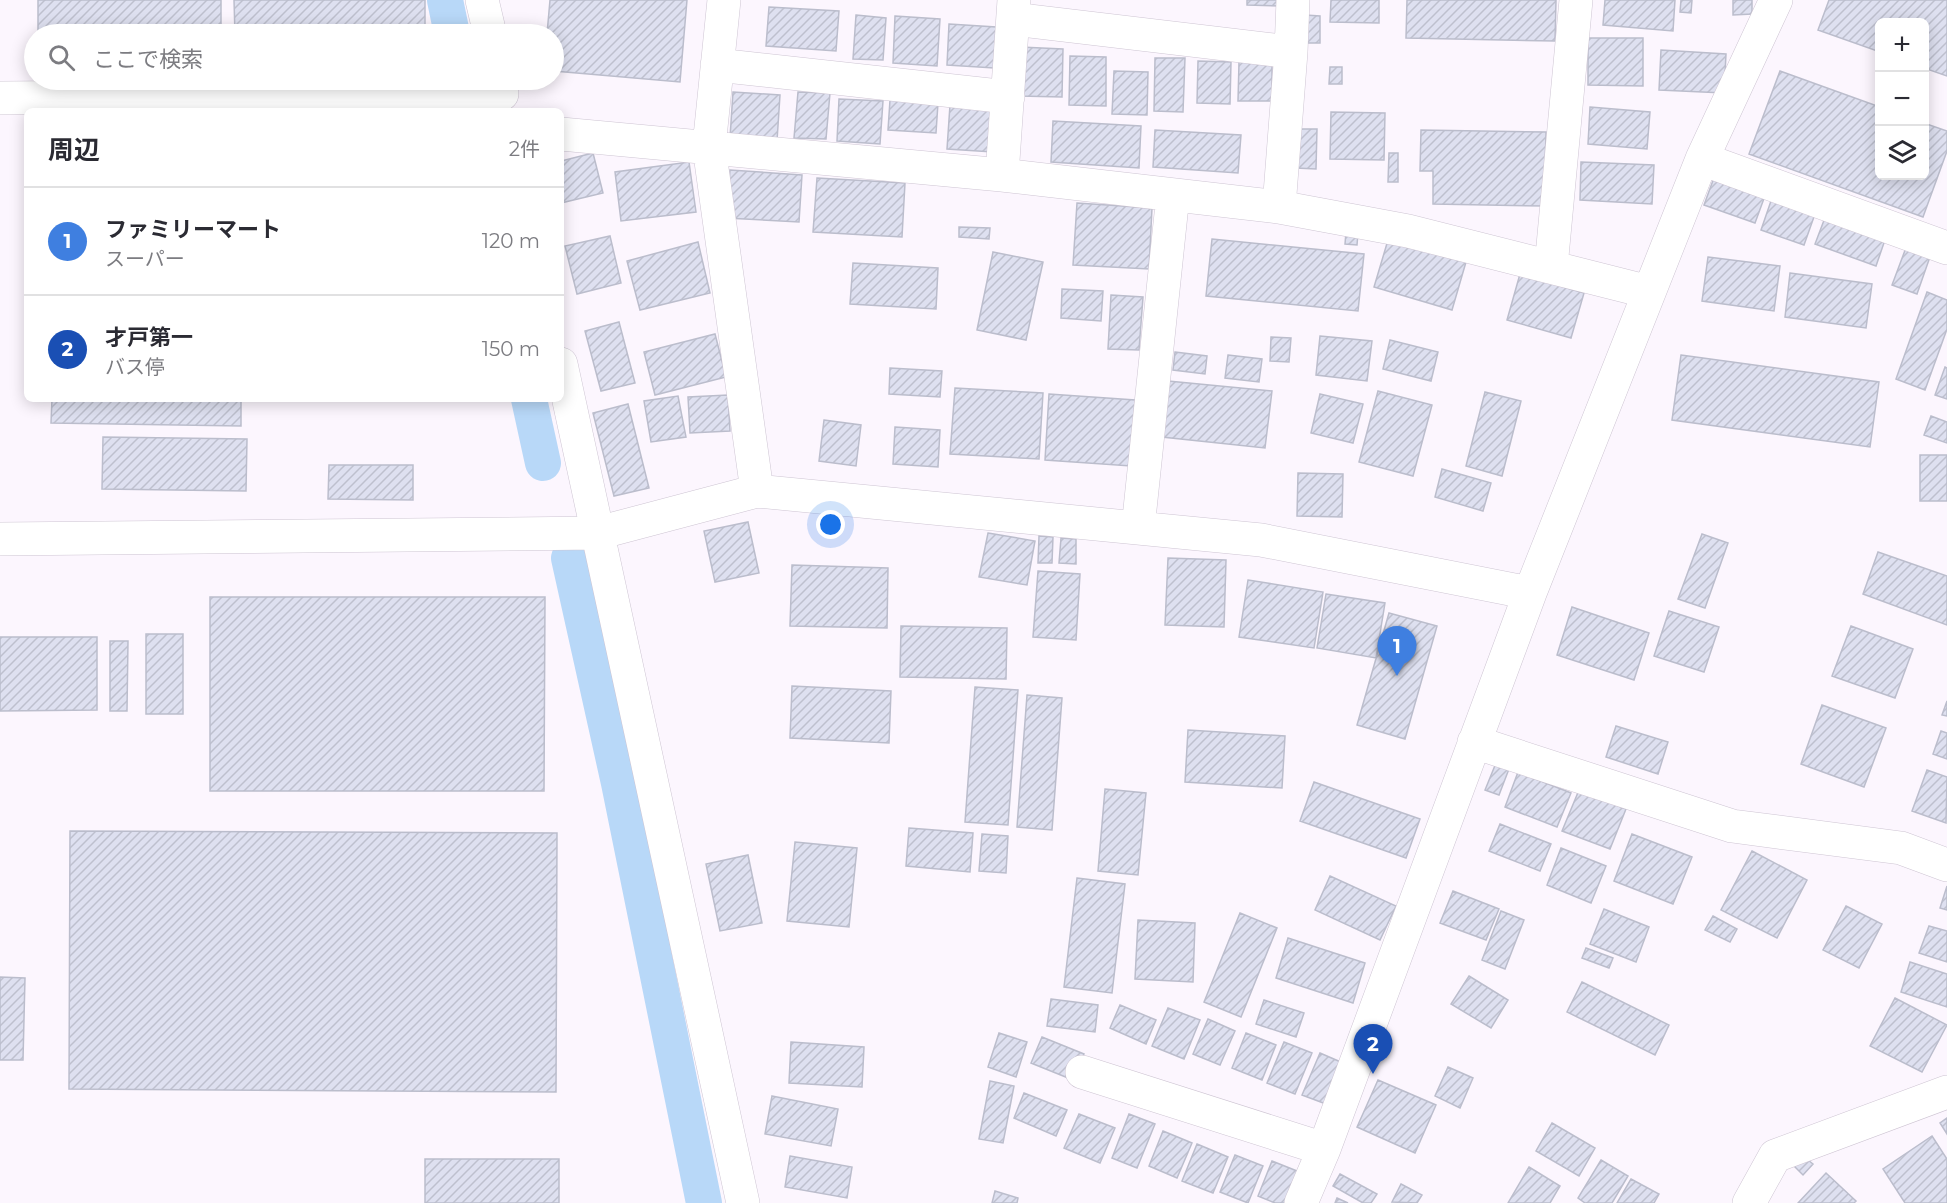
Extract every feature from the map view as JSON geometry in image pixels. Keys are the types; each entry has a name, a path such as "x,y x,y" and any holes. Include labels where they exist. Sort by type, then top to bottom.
{"street":[{"path":"482,0 488,24"},
{"path":"724,0 709,147 757,490"},
{"path":"1279,207 1293,0"},
{"path":"1551,267 1576,0"},
{"path":"1301,1203 1324,1149 1530,593 1702,159 1776,0"},
{"path":"1002,176 1013,10 1291,52"},
{"path":"717,65 1008,97"},
{"path":"0,98 503,95"},
{"path":"564,134 1002,176 1279,207 1408,231 1649,292"},
{"path":"1702,159 1947,248"},
{"path":"1138,528 1173,195"},
{"path":"564,378 743,1203"},
{"path":"0,540 598,533 757,490 1261,540 1530,593"},
{"path":"1474,742 1732,826 1901,848 1947,865"},
{"path":"1082,1072 1324,1149"},
{"path":"1749,1203 1775,1156 1947,1092"}],"building":[{"path":"38,0 221,0 221,24 38,24"},
{"path":"234,0 425,0 425,24 235,24"},
{"path":"550,0 687,0 680,82 564,72 564,24 548,24"},
{"path":"1247,0 1282,0 1282,6 1247,5"},
{"path":"1331,0 1379,0 1379,23 1330,22"},
{"path":"1407,0 1556,0 1555,41 1406,38"},
{"path":"1605,0 1675,0 1673,31 1603,25"},
{"path":"1681,0 1692,0 1691,13 1680,12"},
{"path":"1733,0 1752,0 1752,14 1733,15"},
{"path":"1829,0 1947,0 1947,76 1929,70 1929,18 1875,18 1875,50 1818,30"},
{"path":"769,7 839,11 836,51 766,46"},
{"path":"856,15 886,18 883,60 853,59"},
{"path":"1305,15 1320,16 1320,43 1304,43"},
{"path":"895,16 940,19 937,66 893,63"},
{"path":"949,24 996,27 994,68 947,65"},
{"path":"1588,38 1643,38 1643,86 1588,85"},
{"path":"1020,47 1063,49 1062,97 1019,96"},
{"path":"1661,50 1726,54 1724,93 1659,90"},
{"path":"1070,56 1106,57 1106,106 1069,105"},
{"path":"1155,58 1185,58 1183,112 1154,111"},
{"path":"1198,61 1231,62 1230,104 1197,103"},
{"path":"1239,62 1272,63 1272,101 1238,101"},
{"path":"1330,67 1342,67 1342,84 1329,84"},
{"path":"1114,71 1148,72 1147,115 1112,114"},
{"path":"1780,71 1875,105 1875,180 1929,180 1929,125 1947,131 1947,151 1923,217 1749,154"},
{"path":"733,92 780,95 777,141 730,138"},
{"path":"798,92 830,93 826,139 794,138"},
{"path":"839,99 883,101 880,144 837,141"},
{"path":"890,100 938,103 936,133 888,130"},
{"path":"950,105 996,108 993,152 947,149"},
{"path":"1590,107 1650,112 1647,149 1588,144"},
{"path":"1331,112 1385,113 1384,160 1330,159"},
{"path":"1053,121 1141,126 1139,168 1051,162"},
{"path":"1297,129 1317,129 1316,169 1296,168"},
{"path":"1155,130 1241,135 1238,173 1153,167"},
{"path":"1421,130 1546,132 1544,206 1433,204 1433,171 1420,171"},
{"path":"593,153 603,193 564,202 564,160"},
{"path":"1389,153 1398,153 1398,182 1388,182"},
{"path":"689,162 696,212 621,221 615,172"},
{"path":"1581,162 1654,165 1652,204 1580,200"},
{"path":"730,170 802,175 799,222 726,218"},
{"path":"1715,175 1766,193 1755,223 1704,205"},
{"path":"817,178 905,183 902,237 813,232"},
{"path":"1772,198 1815,214 1804,245 1761,230"},
{"path":"1077,203 1152,208 1149,269 1073,265"},
{"path":"1826,215 1886,237 1876,266 1815,244"},
{"path":"959,227 990,228 989,239 959,237"},
{"path":"1346,232 1358,233 1357,245 1345,244"},
{"path":"610,236 621,283 577,294 565,246"},
{"path":"1212,239 1364,254 1358,311 1206,296"},
{"path":"1388,240 1466,262 1452,310 1374,287"},
{"path":"698,242 710,293 640,310 627,261"},
{"path":"1907,245 1931,254 1917,294 1892,285"},
{"path":"993,252 1043,262 1026,340 977,330"},
{"path":"1708,257 1780,266 1774,311 1702,301"},
{"path":"853,263 938,268 936,309 850,304"},
{"path":"1790,273 1872,284 1866,328 1785,317"},
{"path":"1520,274 1584,293 1571,338 1507,320"},
{"path":"1062,289 1103,291 1101,321 1061,318"},
{"path":"1927,292 1947,300 1947,329 1925,390 1896,379"},
{"path":"1111,295 1143,297 1139,350 1108,349"},
{"path":"619,322 635,383 601,391 585,331"},
{"path":"715,334 726,377 655,395 644,352"},
{"path":"1320,336 1372,341 1367,381 1316,375"},
{"path":"1271,337 1291,338 1289,362 1270,361"},
{"path":"1390,340 1438,352 1431,381 1383,369"},
{"path":"1175,352 1207,356 1205,374 1173,370"},
{"path":"1228,355 1262,359 1259,382 1225,378"},
{"path":"1681,355 1879,382 1870,447 1672,420"},
{"path":"1945,367 1947,368 1947,399 1935,395"},
{"path":"890,368 942,371 940,397 889,394"},
{"path":"1168,381 1272,391 1265,448 1162,437"},
{"path":"955,388 1043,393 1039,459 950,454"},
{"path":"1378,391 1432,405 1413,476 1359,462"},
{"path":"1485,392 1521,401 1502,476 1466,466"},
{"path":"1049,394 1135,400 1131,466 1045,460"},
{"path":"1320,394 1363,404 1353,443 1311,433"},
{"path":"728,395 730,431 690,433 688,397"},
{"path":"678,396 686,437 651,442 644,401"},
{"path":"52,402 241,402 241,426 51,423"},
{"path":"628,404 649,488 614,496 593,413"},
{"path":"1931,416 1947,422 1947,443 1924,435"},
{"path":"824,420 861,425 856,466 819,461"},
{"path":"895,427 940,430 938,467 893,464"},
{"path":"103,437 247,439 246,491 102,489"},
{"path":"1920,455 1947,455 1947,501 1920,501"},
{"path":"329,465 413,465 413,500 328,499"},
{"path":"1442,469 1491,483 1483,511 1435,497"},
{"path":"1298,473 1343,474 1342,517 1297,516"},
{"path":"748,522 759,573 715,582 704,531"},
{"path":"988,533 1035,541 1027,585 979,577"},
{"path":"1702,534 1728,543 1705,608 1678,599"},
{"path":"1039,536 1053,537 1052,563 1038,563"},
{"path":"1061,538 1076,539 1076,564 1059,563"},
{"path":"1878,552 1947,576 1947,625 1863,594"},
{"path":"1168,558 1226,560 1224,627 1165,625"},
{"path":"792,565 888,568 887,628 790,626"},
{"path":"1038,571 1080,574 1076,640 1033,637"},
{"path":"1248,580 1323,592 1314,648 1239,637"},
{"path":"1326,594 1385,603 1376,658 1317,648"},
{"path":"210,597 545,597 544,791 210,791"},
{"path":"1572,607 1649,633 1634,680 1557,655"},
{"path":"1669,611 1719,627 1704,672 1654,656"},
{"path":"1389,613 1437,626 1405,739 1357,725"},
{"path":"901,626 1007,628 1006,679 900,677"},
{"path":"1851,626 1913,649 1895,698 1832,676"},
{"path":"146,634 183,634 183,714 146,714"},
{"path":"0,637 97,637 97,710 0,711"},
{"path":"110,641 128,641 127,711 110,711"},
{"path":"792,686 891,691 889,743 790,738"},
{"path":"975,687 1018,690 1008,825 965,822"},
{"path":"1027,695 1062,698 1052,830 1017,827"},
{"path":"1947,701 1947,716 1942,715"},
{"path":"1822,705 1886,728 1864,787 1801,764"},
{"path":"1616,726 1668,742 1658,774 1606,757"},
{"path":"1188,730 1285,736 1282,788 1185,782"},
{"path":"1941,731 1947,733 1947,759 1933,754"},
{"path":"1496,763 1509,769 1499,795 1485,790"},
{"path":"1927,770 1947,777 1946,823 1912,811"},
{"path":"1518,772 1571,793 1557,827 1505,807"},
{"path":"1314,782 1420,819 1406,858 1300,821"},
{"path":"1105,789 1146,793 1138,875 1098,871"},
{"path":"1579,790 1626,809 1610,849 1562,831"},
{"path":"1500,824 1551,844 1540,871 1489,851"},
{"path":"909,828 973,833 970,872 906,866"},
{"path":"70,831 557,833 556,1092 69,1089"},
{"path":"982,834 1008,836 1006,873 979,871"},
{"path":"1632,834 1692,857 1673,904 1614,881"},
{"path":"795,842 857,848 849,927 787,921"},
{"path":"1561,848 1606,866 1591,903 1547,885"},
{"path":"1752,851 1807,880 1777,938 1721,910"},
{"path":"748,855 762,923 720,931 706,864"},
{"path":"1330,876 1396,906 1380,940 1315,910"},
{"path":"1077,878 1125,884 1112,993 1064,987"},
{"path":"1947,886 1947,910 1940,908"},
{"path":"1453,891 1499,909 1486,940 1440,923"},
{"path":"1846,906 1882,924 1859,968 1823,950"},
{"path":"1604,909 1649,927 1636,962 1590,944"},
{"path":"1501,911 1524,920 1505,969 1482,960"},
{"path":"1240,913 1277,928 1241,1017 1204,1002"},
{"path":"1713,916 1737,929 1730,942 1705,930"},
{"path":"1138,920 1195,923 1193,982 1135,979"},
{"path":"1929,926 1947,931 1947,962 1919,953"},
{"path":"1288,938 1365,963 1353,1003 1276,978"},
{"path":"1586,948 1613,958 1609,968 1582,958"},
{"path":"1910,962 1947,974 1947,1007 1901,992"},
{"path":"1469,976 1508,1000 1491,1028 1451,1004"},
{"path":"0,977 25,978 23,1060 0,1060"},
{"path":"1582,982 1669,1025 1655,1055 1567,1012"},
{"path":"1895,998 1947,1025 1922,1072 1870,1046"},
{"path":"1051,999 1098,1005 1095,1032 1047,1026"},
{"path":"1264,1000 1304,1013 1296,1037 1256,1024"},
{"path":"1120,1005 1156,1020 1146,1044 1110,1028"},
{"path":"1168,1008 1200,1020 1184,1059 1152,1046"},
{"path":"1208,1019 1235,1031 1220,1065 1193,1054"},
{"path":"999,1033 1027,1042 1016,1077 988,1067"},
{"path":"1246,1033 1276,1045 1262,1080 1232,1068"},
{"path":"1042,1037 1084,1054 1073,1080 1031,1063"},
{"path":"791,1042 864,1047 862,1087 789,1083"},
{"path":"1284,1042 1312,1053 1295,1094 1267,1083"},
{"path":"1320,1053 1343,1063 1326,1104 1302,1095"},
{"path":"1448,1067 1473,1078 1460,1108 1435,1096"},
{"path":"1378,1080 1436,1105 1415,1153 1357,1127"},
{"path":"990,1081 1014,1086 1003,1143 979,1139"},
{"path":"1024,1093 1067,1110 1056,1136 1014,1118"},
{"path":"772,1096 838,1109 831,1146 765,1134"},
{"path":"1079,1114 1115,1128 1100,1163 1064,1148"},
{"path":"1129,1114 1155,1124 1137,1168 1112,1158"},
{"path":"1947,1118 1947,1134 1940,1123"},
{"path":"1552,1123 1595,1148 1579,1176 1536,1151"},
{"path":"1163,1131 1192,1143 1177,1178 1149,1166"},
{"path":"1932,1136 1947,1159 1947,1203 1905,1203 1883,1169"},
{"path":"1197,1144 1228,1157 1213,1193 1182,1181"},
{"path":"1235,1155 1263,1166 1248,1203 1220,1192"},
{"path":"790,1156 852,1167 847,1198 785,1187"},
{"path":"1803,1156 1813,1164 1803,1175 1794,1166"},
{"path":"425,1159 559,1159 559,1203 425,1203"},
{"path":"1601,1160 1628,1176 1612,1203 1585,1203 1578,1198"},
{"path":"1272,1161 1302,1173 1289,1203 1275,1203 1258,1196"},
{"path":"1529,1167 1560,1186 1550,1203 1508,1203"},
{"path":"1826,1173 1856,1201 1854,1203 1798,1203"},
{"path":"1340,1174 1377,1194 1371,1203 1363,1203 1333,1186"},
{"path":"1631,1179 1659,1194 1654,1203 1617,1203"},
{"path":"1401,1184 1422,1195 1417,1203 1392,1202"},
{"path":"995,1191 1018,1198 1017,1203 992,1203"},
{"path":"1337,1198 1348,1203 1335,1203"}],"waterway":[{"path":"445,0 450,24"},
{"path":"530,402 543,463"},
{"path":"569,558 619,783 704,1203"}],"place":[{"name":"ファミリーマート","path":"1397,676"},
{"name":"才戸第一","path":"1373,1074"}]}
